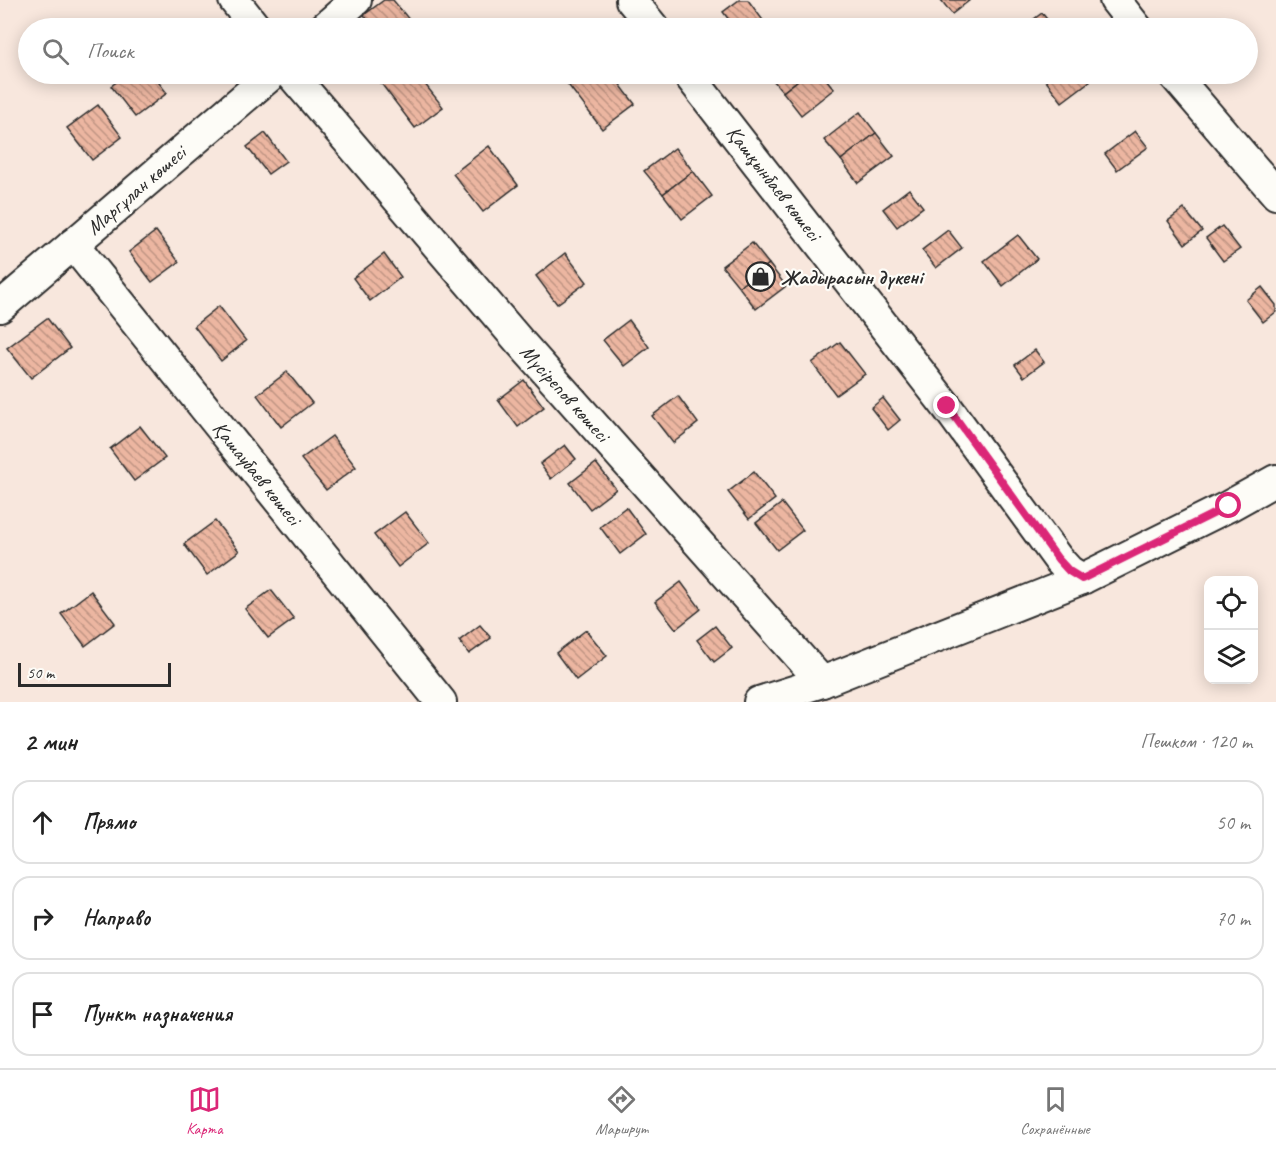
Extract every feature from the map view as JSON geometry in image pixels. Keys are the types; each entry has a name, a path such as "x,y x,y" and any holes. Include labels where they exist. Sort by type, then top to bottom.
{"street":[{"path":"234,0 248,18"},
{"path":"335,18 356,0"},
{"path":"631,0 646,18"},
{"path":"1115,0 1129,18"},
{"name":"Маргұлан көшесі","path":"0,308 260,84"},
{"name":"Мүсірепов көшесі","path":"300,84 519,341 798,654 819,683"},
{"name":"Қашқынбаев көшесі","path":"696,84 947,406 1058,559 1069,571 1082,579"},
{"path":"1182,84 1276,194"},
{"name":"Қашаубаев көшесі","path":"73,244 441,702"},
{"path":"759,702 819,683 1082,579 1276,480"}],"building":[{"path":"384,0 393,0 408,18 366,18 364,15"},
{"path":"739,0 748,0 761,18 728,18 723,12"},
{"path":"941,0 970,0 952,14"},
{"path":"1042,13 1046,18 1035,18"},
{"path":"114,84 160,84 167,93 135,117 111,86"},
{"path":"382,84 425,84 443,107 415,128"},
{"path":"568,84 620,84 635,104 602,129"},
{"path":"776,84 793,84 783,92"},
{"path":"793,84 830,84 834,89 801,115 783,92"},
{"path":"1048,84 1086,84 1062,102"},
{"path":"98,105 122,137 92,160 67,128"},
{"path":"860,112 876,133 841,160 824,140"},
{"path":"1135,131 1148,147 1117,170 1105,154"},
{"path":"265,133 286,161 268,174 247,147"},
{"path":"876,133 894,156 858,183 841,160"},
{"path":"489,146 518,185 483,212 453,174"},
{"path":"675,148 693,171 663,194 644,171"},
{"path":"693,171 712,196 682,219 663,194"},
{"path":"909,189 923,207 897,227 883,209"},
{"path":"1184,209 1202,231 1185,244 1168,221"},
{"path":"1222,226 1240,249 1223,261 1206,238"},
{"path":"948,230 962,248 936,268 922,250"},
{"path":"156,231 179,262 152,282 129,252"},
{"path":"1018,235 1037,259 1003,286 984,261"},
{"path":"752,243 769,264 739,287 722,266"},
{"path":"565,253 587,282 557,304 536,276"},
{"path":"384,254 401,277 370,301 353,278"},
{"path":"769,264 786,286 756,309 739,287"},
{"path":"1262,287 1276,305 1276,312 1263,322 1246,300"},
{"path":"219,306 246,341 221,361 194,326"},
{"path":"47,318 70,348 31,378 7,348"},
{"path":"629,320 649,347 624,366 603,340"},
{"path":"840,342 865,374 836,395 812,363"},
{"path":"1035,350 1044,362 1024,377 1015,365"},
{"path":"287,372 312,403 281,427 257,395"},
{"path":"524,380 544,407 518,427 498,400"},
{"path":"678,396 698,423 673,443 652,416"},
{"path":"883,398 900,420 888,430 871,408"},
{"path":"140,426 165,458 134,481 110,449"},
{"path":"332,436 356,467 326,490 301,459"},
{"path":"565,445 576,459 551,479 540,464"},
{"path":"596,463 616,489 590,509 570,483"},
{"path":"754,472 775,499 749,519 728,492"},
{"path":"782,503 803,530 777,550 756,523"},
{"path":"626,507 646,534 620,554 600,527"},
{"path":"405,512 429,543 398,567 374,535"},
{"path":"215,521 239,551 207,575 184,544"},
{"path":"681,582 701,609 676,629 655,602"},
{"path":"271,590 294,619 268,638 245,609"},
{"path":"91,591 115,623 85,646 61,614"},
{"path":"480,625 491,638 469,654 459,641"},
{"path":"715,626 732,648 714,662 697,640"},
{"path":"586,630 607,656 576,680 556,653"}],"place":[{"name":"Жадырасын дүкені","path":"760,277"}],"route":[{"path":"947,406 1058,559 1069,571 1082,579 1229,506"}]}
